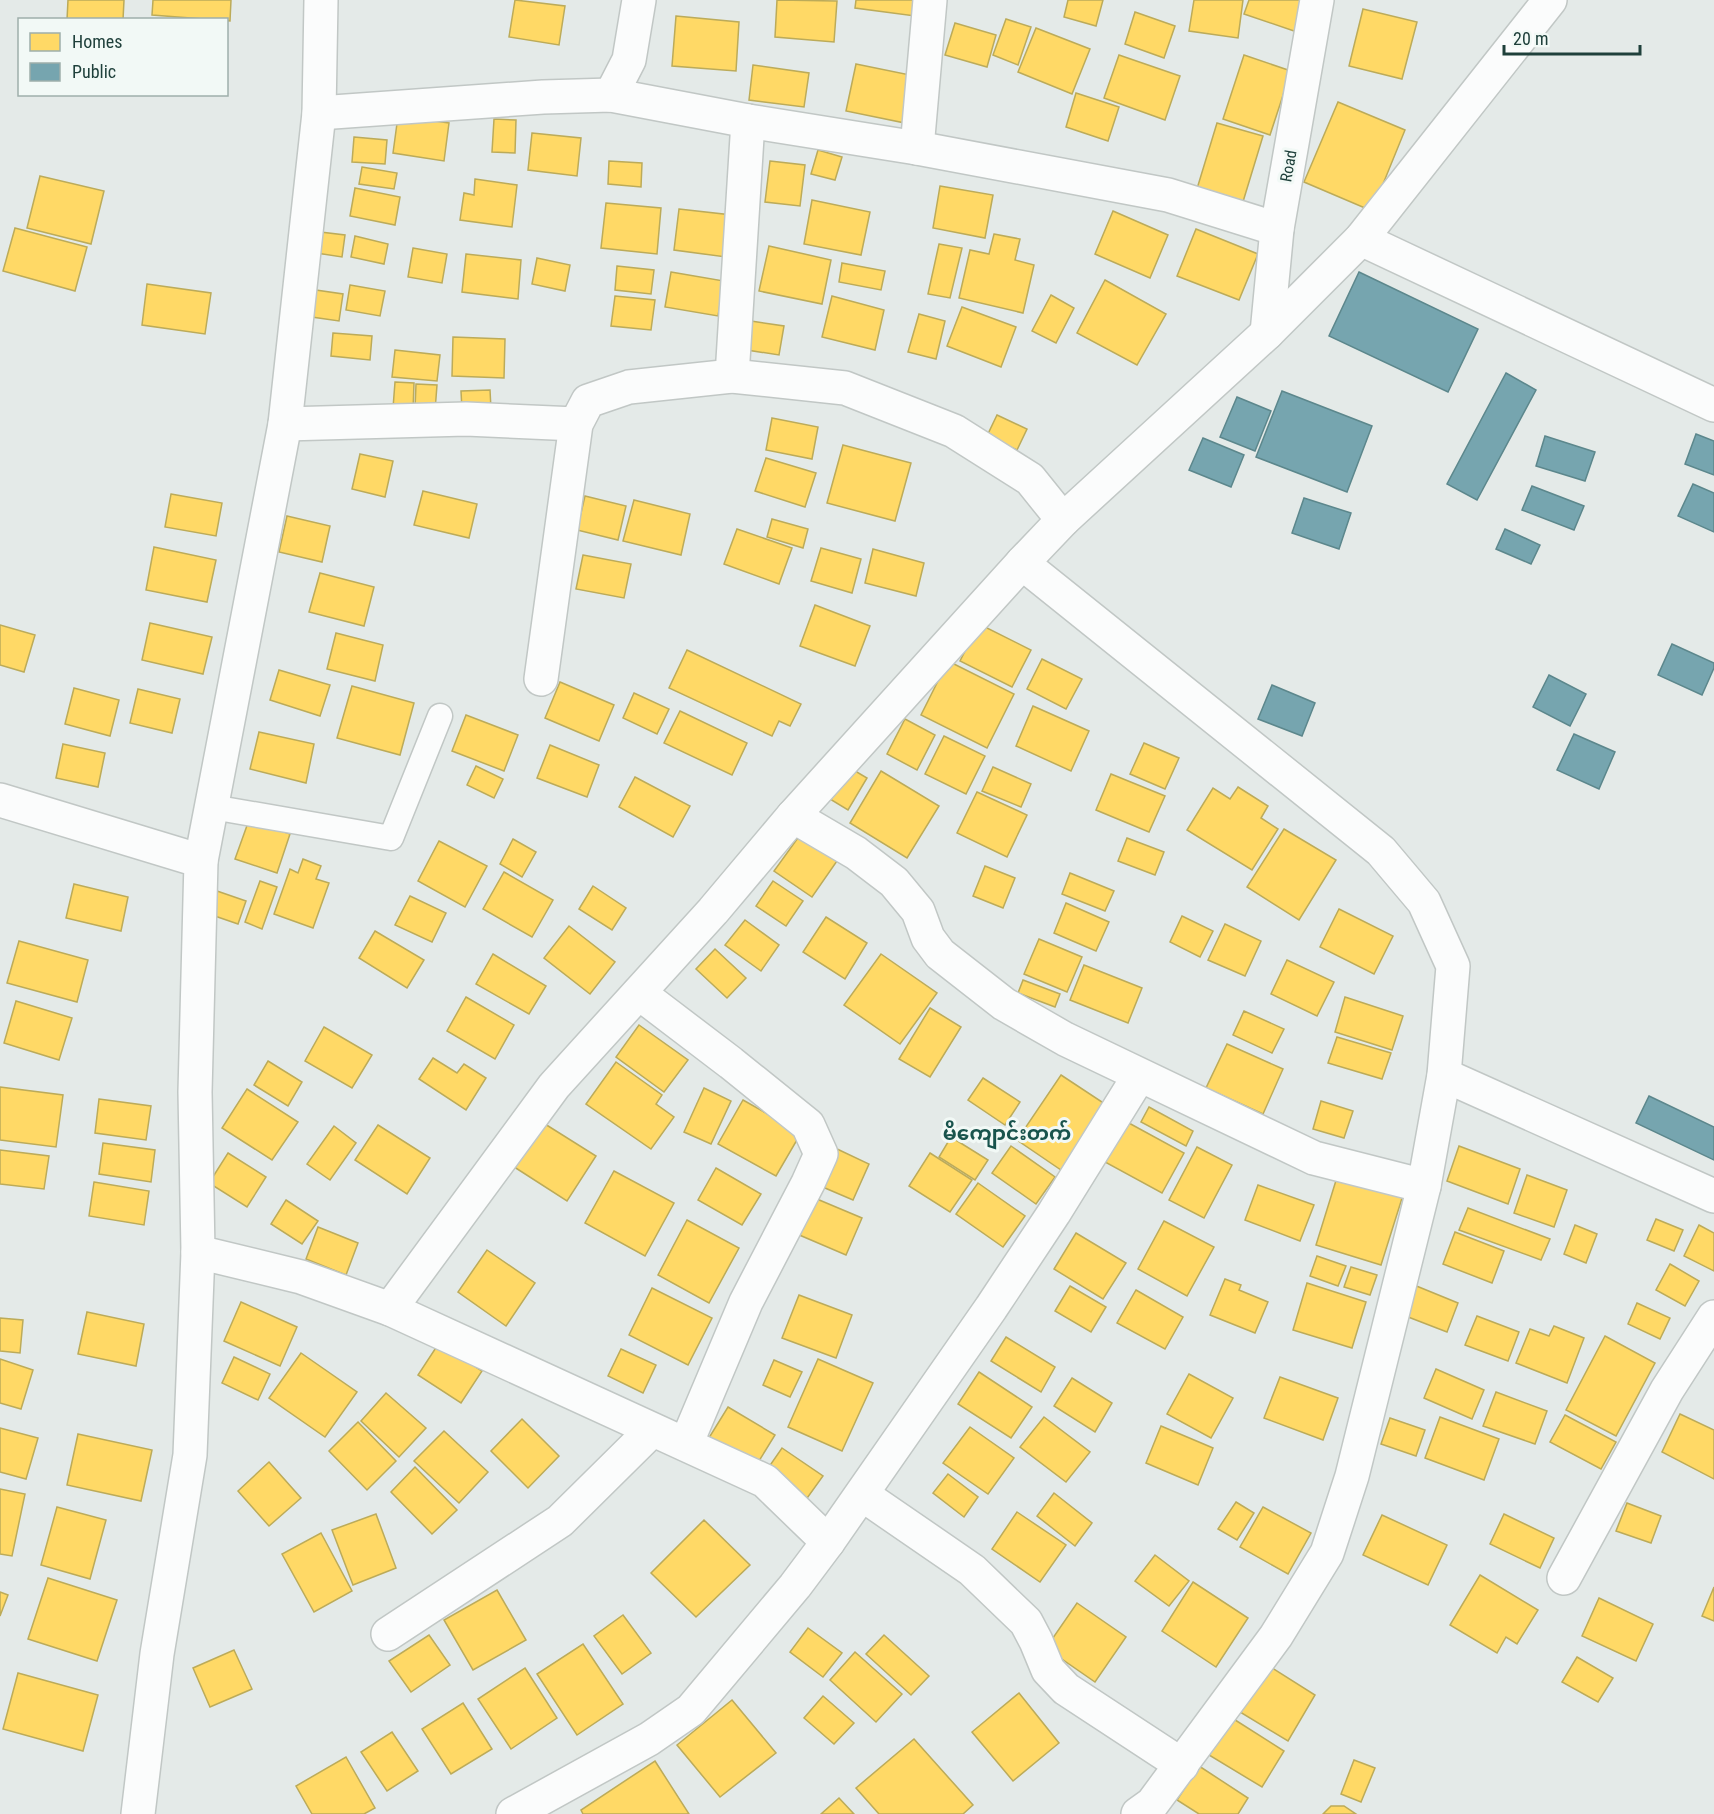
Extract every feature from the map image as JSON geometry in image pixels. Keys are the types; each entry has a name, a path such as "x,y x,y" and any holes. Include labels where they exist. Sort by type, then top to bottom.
{"street":[{"path":"138,1814 157,1654 190,1455 198,1252 195,1092 201,861 285,424 319,113 321,0"},
{"path":"611,95 630,60 639,0"},
{"path":"917,148 930,0"},
{"name":"Road","path":"1267,333 1277,229 1317,0"},
{"path":"390,1310 554,1086 713,911 793,816 1063,520 1267,333 1362,239 1550,0"},
{"path":"319,113 543,97 611,95 748,121 917,148 1168,195 1277,229"},
{"path":"732,376 748,121"},
{"path":"1362,239 1714,405"},
{"path":"541,679 576,424 588,401 629,387 732,376 845,388 954,431 1030,479 1063,520"},
{"path":"285,424 466,419 576,424"},
{"path":"1022,563 1381,851 1424,902 1453,966 1444,1075 1424,1186 1353,1476 1327,1553 1276,1636 1182,1765 1153,1810"},
{"path":"0,800 201,861"},
{"path":"793,816 856,853 894,882 918,910 928,938 940,954 1004,1004 1065,1040 1314,1158 1424,1186"},
{"path":"639,993 808,1125 821,1154 746,1302 686,1444"},
{"path":"1444,1075 1714,1196"},
{"path":"513,1814 649,1739 691,1710 795,1586 863,1495 1035,1242 1139,1076"},
{"path":"198,1252 301,1277 390,1310 686,1444 765,1481 828,1542"},
{"path":"1564,1578 1667,1390 1714,1317"},
{"path":"388,1634 560,1521 652,1430"},
{"path":"863,1495 972,1570 1026,1622 1048,1670 1066,1689 1182,1765"}],"lane":[{"path":"212,807 392,838 440,716"}],"building: Homes":[{"path":"68,0 124,0 123,18 67,18"},
{"path":"153,0 231,0 230,21 228,18 152,15"},
{"path":"515,0 565,6 559,45 509,37"},
{"path":"777,0 837,1 834,42 775,37"},
{"path":"856,0 917,0 915,16 855,8"},
{"path":"1068,0 1103,0 1096,26 1064,17"},
{"path":"1194,0 1243,0 1238,38 1189,31"},
{"path":"1249,0 1308,0 1297,32 1244,14"},
{"path":"1363,9 1417,22 1402,79 1349,66"},
{"path":"1135,12 1175,26 1164,58 1125,44"},
{"path":"676,16 739,22 736,71 672,66"},
{"path":"1006,19 1031,27 1018,65 993,55"},
{"path":"955,23 996,35 987,67 945,55"},
{"path":"1036,28 1090,49 1072,94 1018,72"},
{"path":"1119,55 1180,76 1165,120 1104,98"},
{"path":"1244,55 1291,71 1270,135 1223,119"},
{"path":"856,64 915,76 905,123 846,111"},
{"path":"753,65 809,73 804,107 749,100"},
{"path":"1076,93 1119,107 1108,141 1066,127"},
{"path":"1338,102 1405,130 1372,211 1304,182"},
{"path":"398,116 449,123 444,161 393,153"},
{"path":"494,119 516,120 515,153 492,152"},
{"path":"1217,123 1263,136 1242,205 1196,192"},
{"path":"532,133 581,138 577,176 528,170"},
{"path":"354,137 387,140 385,164 352,162"},
{"path":"818,150 842,157 835,180 811,174"},
{"path":"609,161 642,163 641,187 608,184"},
{"path":"770,161 805,165 800,206 765,202"},
{"path":"362,167 397,173 394,189 359,184"},
{"path":"40,176 104,191 91,244 27,228"},
{"path":"475,179 517,185 512,227 460,220 464,193 474,195"},
{"path":"940,186 993,195 985,238 933,228"},
{"path":"355,188 400,197 395,225 350,216"},
{"path":"812,200 870,212 861,255 804,244"},
{"path":"606,203 661,208 657,254 601,248"},
{"path":"679,209 732,215 726,257 674,250"},
{"path":"1113,211 1168,235 1150,278 1095,254"},
{"path":"15,228 87,247 75,291 3,271"},
{"path":"1196,229 1258,254 1239,300 1177,276"},
{"path":"312,231 345,235 342,257 310,252"},
{"path":"994,234 1020,239 1015,260 1034,265 1023,313 959,298 970,250 989,254"},
{"path":"355,236 388,244 384,264 351,257"},
{"path":"939,244 962,248 950,298 928,294"},
{"path":"769,246 831,260 822,304 759,291"},
{"path":"413,248 447,254 442,283 408,277"},
{"path":"466,254 521,260 518,299 462,292"},
{"path":"537,258 570,265 565,291 532,284"},
{"path":"842,263 885,271 881,290 839,282"},
{"path":"617,266 654,270 651,294 615,290"},
{"path":"671,272 724,281 718,316 665,307"},
{"path":"1105,280 1166,314 1137,365 1077,333"},
{"path":"147,284 211,293 205,334 142,325"},
{"path":"350,285 385,291 380,316 346,310"},
{"path":"309,289 343,294 339,321 305,316"},
{"path":"1051,295 1074,308 1056,343 1032,331"},
{"path":"615,296 655,300 651,330 611,326"},
{"path":"832,296 884,310 875,350 822,337"},
{"path":"962,307 1016,327 1001,367 947,346"},
{"path":"919,314 945,321 936,359 908,352"},
{"path":"751,321 784,326 779,355 747,350"},
{"path":"333,333 372,336 370,360 331,356"},
{"path":"453,337 505,339 504,378 452,376"},
{"path":"395,350 440,355 437,381 392,377"},
{"path":"395,382 414,383 413,410 393,408"},
{"path":"416,384 437,385 435,411 415,409"},
{"path":"490,390 491,409 462,410 461,391"},
{"path":"997,415 1027,429 1017,450 987,436"},
{"path":"772,418 818,427 812,459 766,450"},
{"path":"843,445 911,463 895,521 827,503"},
{"path":"360,454 393,461 385,497 352,489"},
{"path":"766,458 816,473 805,507 755,491"},
{"path":"423,491 477,504 469,538 414,525"},
{"path":"171,494 222,503 216,536 165,527"},
{"path":"585,496 626,506 618,540 577,530"},
{"path":"634,500 690,514 681,555 623,541"},
{"path":"287,516 330,526 322,562 279,552"},
{"path":"772,519 808,529 803,548 767,537"},
{"path":"737,529 792,548 779,584 724,564"},
{"path":"154,547 216,560 207,602 146,590"},
{"path":"821,548 861,559 852,593 811,581"},
{"path":"873,549 924,563 916,596 865,583"},
{"path":"583,555 631,564 624,598 576,589"},
{"path":"320,573 374,587 364,626 309,612"},
{"path":"815,605 870,626 855,666 800,646"},
{"path":"150,623 212,637 203,674 142,660"},
{"path":"979,624 1031,650 1012,687 960,661"},
{"path":"0,625 35,635 24,672 0,665"},
{"path":"336,633 383,645 375,681 327,669"},
{"path":"687,650 801,704 790,726 779,721 772,736 669,688"},
{"path":"1042,659 1082,679 1066,709 1027,689"},
{"path":"948,661 1014,694 987,748 921,715"},
{"path":"279,670 330,685 320,716 270,700"},
{"path":"560,682 614,705 599,741 545,718"},
{"path":"352,686 414,703 400,755 337,738"},
{"path":"74,688 119,700 110,736 65,724"},
{"path":"138,689 180,699 172,733 130,723"},
{"path":"634,693 669,709 657,734 623,718"},
{"path":"1033,706 1089,731 1071,771 1016,746"},
{"path":"680,711 747,743 732,775 664,743"},
{"path":"466,715 518,735 504,771 452,751"},
{"path":"905,719 935,735 917,770 887,754"},
{"path":"259,732 314,744 306,783 250,769"},
{"path":"944,736 985,756 966,794 925,774"},
{"path":"1144,743 1179,758 1165,789 1130,774"},
{"path":"63,744 105,753 98,787 56,778"},
{"path":"550,745 599,765 587,797 537,778"},
{"path":"845,765 867,778 848,810 825,796"},
{"path":"476,766 503,779 494,798 467,785"},
{"path":"993,767 1031,784 1021,807 982,791"},
{"path":"881,771 939,806 907,858 850,823"},
{"path":"1111,774 1165,796 1149,832 1096,810"},
{"path":"635,777 690,806 673,837 619,807"},
{"path":"1238,787 1268,806 1261,818 1278,829 1252,870 1187,830 1213,788 1230,799"},
{"path":"977,792 1027,815 1007,857 957,833"},
{"path":"249,820 290,834 277,873 235,859"},
{"path":"1284,829 1336,860 1299,920 1247,887"},
{"path":"800,835 837,861 812,897 774,871"},
{"path":"1127,838 1164,852 1155,875 1118,861"},
{"path":"513,839 536,852 522,877 500,864"},
{"path":"439,841 487,866 465,907 418,881"},
{"path":"303,859 321,866 316,879 329,883 313,928 274,914 290,869 298,873"},
{"path":"985,866 1015,878 1003,908 973,896"},
{"path":"504,872 553,900 532,937 483,909"},
{"path":"1070,873 1114,891 1105,911 1062,894"},
{"path":"260,881 277,887 262,929 245,922"},
{"path":"773,881 803,901 786,926 756,906"},
{"path":"74,884 128,897 121,931 66,918"},
{"path":"593,886 626,908 612,930 579,909"},
{"path":"217,891 246,901 238,924 209,914"},
{"path":"410,896 446,913 432,942 395,925"},
{"path":"1066,903 1109,922 1096,951 1054,933"},
{"path":"1339,909 1393,936 1374,974 1320,947"},
{"path":"1182,916 1213,931 1200,957 1170,942"},
{"path":"826,917 867,943 845,979 803,952"},
{"path":"745,920 779,945 761,971 725,945"},
{"path":"1225,924 1261,941 1245,976 1208,960"},
{"path":"569,926 615,962 590,994 544,958"},
{"path":"375,931 424,960 407,988 359,958"},
{"path":"1039,939 1082,957 1067,992 1024,974"},
{"path":"19,941 88,960 77,1002 7,983"},
{"path":"715,949 746,978 727,998 696,969"},
{"path":"493,954 546,986 529,1014 476,984"},
{"path":"881,954 937,993 900,1044 844,1005"},
{"path":"1287,960 1334,982 1317,1016 1271,994"},
{"path":"1084,965 1142,988 1128,1023 1070,1000"},
{"path":"1023,980 1060,994 1055,1007 1018,993"},
{"path":"466,997 514,1025 495,1059 447,1031"},
{"path":"1345,997 1403,1016 1392,1050 1335,1032"},
{"path":"16,1001 72,1018 59,1060 4,1043"},
{"path":"930,1008 961,1027 930,1077 899,1059"},
{"path":"1244,1011 1284,1029 1272,1053 1233,1035"},
{"path":"639,1025 688,1060 664,1092 616,1057"},
{"path":"324,1027 372,1055 352,1088 305,1061"},
{"path":"1337,1037 1391,1053 1382,1079 1328,1063"},
{"path":"1227,1044 1283,1069 1263,1114 1206,1088"},
{"path":"433,1058 457,1073 464,1064 486,1078 466,1110 419,1079"},
{"path":"268,1061 302,1082 288,1106 254,1085"},
{"path":"616,1062 662,1095 656,1104 674,1117 651,1149 586,1104"},
{"path":"1061,1075 1105,1104 1061,1170 1017,1140"},
{"path":"983,1078 1020,1102 1005,1125 968,1100"},
{"path":"0,1087 63,1095 56,1147 0,1140"},
{"path":"704,1088 731,1101 711,1144 684,1132"},
{"path":"247,1089 298,1122 272,1160 222,1128"},
{"path":"99,1099 151,1106 146,1140 95,1133"},
{"path":"743,1100 801,1133 776,1176 718,1144"},
{"path":"1321,1101 1353,1111 1344,1138 1313,1129"},
{"path":"1149,1107 1193,1131 1186,1146 1141,1122"},
{"path":"537,1119 596,1156 567,1201 508,1163"},
{"path":"1127,1122 1184,1153 1162,1193 1105,1162"},
{"path":"378,1125 430,1158 407,1194 355,1160"},
{"path":"334,1126 356,1143 330,1180 307,1164"},
{"path":"951,1137 988,1160 975,1180 939,1157"},
{"path":"103,1143 155,1150 151,1182 99,1174"},
{"path":"1011,1146 1055,1177 1036,1204 992,1173"},
{"path":"1459,1146 1520,1169 1508,1204 1447,1181"},
{"path":"1197,1147 1232,1165 1204,1218 1169,1200"},
{"path":"835,1148 869,1164 853,1200 818,1185"},
{"path":"0,1150 49,1156 44,1189 0,1184"},
{"path":"228,1153 266,1177 247,1207 209,1183"},
{"path":"930,1153 972,1180 950,1212 909,1186"},
{"path":"716,1168 761,1194 742,1225 698,1200"},
{"path":"614,1171 674,1203 645,1256 585,1223"},
{"path":"1338,1174 1403,1195 1381,1265 1316,1245"},
{"path":"1527,1175 1567,1190 1554,1227 1514,1213"},
{"path":"94,1182 149,1191 144,1225 89,1216"},
{"path":"978,1183 1025,1216 1003,1247 956,1214"},
{"path":"1258,1185 1314,1205 1300,1241 1245,1220"},
{"path":"805,1194 862,1218 846,1255 790,1231"},
{"path":"286,1200 318,1221 302,1244 271,1224"},
{"path":"1468,1208 1550,1239 1541,1260 1459,1230"},
{"path":"1656,1219 1683,1230 1674,1251 1647,1240"},
{"path":"687,1220 739,1248 709,1303 658,1275"},
{"path":"1164,1221 1214,1247 1187,1296 1138,1269"},
{"path":"1575,1225 1597,1234 1586,1263 1564,1254"},
{"path":"1699,1225 1714,1233 1714,1271 1684,1256"},
{"path":"318,1227 358,1243 346,1275 306,1259"},
{"path":"1455,1232 1504,1251 1492,1283 1443,1264"},
{"path":"1076,1233 1126,1263 1103,1299 1054,1269"},
{"path":"487,1250 535,1283 506,1326 458,1292"},
{"path":"1317,1256 1346,1266 1338,1286 1310,1276"},
{"path":"1670,1264 1699,1281 1685,1306 1656,1290"},
{"path":"1351,1267 1377,1275 1370,1295 1344,1287"},
{"path":"1225,1279 1241,1285 1239,1290 1268,1302 1255,1333 1210,1315"},
{"path":"1307,1283 1366,1302 1352,1348 1293,1330"},
{"path":"1414,1285 1458,1303 1447,1332 1403,1315"},
{"path":"1070,1286 1106,1307 1091,1332 1055,1311"},
{"path":"652,1288 712,1318 688,1365 629,1335"},
{"path":"1136,1290 1183,1317 1165,1349 1117,1323"},
{"path":"799,1295 852,1315 836,1358 782,1338"},
{"path":"241,1302 297,1327 280,1366 224,1341"},
{"path":"1637,1303 1670,1318 1660,1339 1628,1324"},
{"path":"87,1312 144,1324 136,1366 78,1354"},
{"path":"1477,1316 1519,1332 1508,1361 1465,1345"},
{"path":"0,1318 23,1320 20,1353 0,1351"},
{"path":"1554,1326 1584,1338 1567,1383 1516,1363 1530,1329 1549,1336"},
{"path":"1605,1336 1655,1363 1616,1436 1566,1410"},
{"path":"1006,1337 1055,1367 1041,1392 991,1361"},
{"path":"439,1343 482,1371 461,1403 418,1375"},
{"path":"621,1349 656,1365 643,1393 608,1376"},
{"path":"301,1353 357,1392 325,1437 269,1398"},
{"path":"234,1357 270,1374 258,1400 222,1383"},
{"path":"0,1359 33,1370 21,1409 0,1403"},
{"path":"818,1359 873,1383 842,1451 788,1427"},
{"path":"774,1360 802,1372 790,1397 763,1385"},
{"path":"1436,1369 1484,1390 1472,1419 1424,1398"},
{"path":"979,1372 1032,1407 1011,1438 958,1404"},
{"path":"1189,1374 1233,1398 1211,1438 1167,1414"},
{"path":"1280,1377 1338,1398 1323,1440 1264,1418"},
{"path":"1072,1378 1112,1403 1095,1432 1054,1406"},
{"path":"1496,1392 1547,1411 1535,1444 1483,1426"},
{"path":"386,1393 426,1428 399,1457 361,1421"},
{"path":"728,1407 775,1435 754,1469 707,1441"},
{"path":"1680,1414 1714,1430 1714,1479 1662,1452"},
{"path":"1565,1415 1616,1442 1601,1469 1550,1442"},
{"path":"1044,1417 1090,1452 1066,1482 1020,1447"},
{"path":"1440,1417 1499,1439 1484,1480 1425,1458"},
{"path":"1390,1418 1425,1430 1416,1456 1381,1444"},
{"path":"522,1419 559,1456 528,1488 491,1451"},
{"path":"358,1422 396,1461 367,1490 329,1451"},
{"path":"1161,1426 1213,1448 1198,1485 1146,1463"},
{"path":"970,1427 1014,1458 988,1494 943,1463"},
{"path":"0,1428 38,1438 26,1479 0,1472"},
{"path":"444,1431 488,1472 459,1503 414,1461"},
{"path":"78,1434 152,1450 141,1501 67,1485"},
{"path":"782,1448 823,1476 805,1501 764,1474"},
{"path":"269,1462 301,1498 269,1526 238,1491"},
{"path":"415,1467 457,1510 432,1534 391,1492"},
{"path":"948,1474 978,1497 964,1517 933,1493"},
{"path":"0,1489 25,1494 12,1556 0,1554"},
{"path":"1054,1493 1092,1523 1075,1546 1037,1516"},
{"path":"1236,1502 1254,1513 1237,1540 1218,1529"},
{"path":"1627,1503 1661,1516 1651,1543 1616,1531"},
{"path":"57,1507 106,1520 90,1579 41,1565"},
{"path":"1263,1507 1311,1533 1288,1574 1240,1547"},
{"path":"1017,1512 1066,1545 1040,1582 992,1549"},
{"path":"376,1514 396,1568 353,1585 332,1530"},
{"path":"1504,1514 1554,1538 1540,1568 1490,1544"},
{"path":"1382,1515 1447,1545 1428,1585 1363,1555"},
{"path":"704,1520 750,1565 696,1617 651,1573"},
{"path":"321,1533 352,1591 314,1612 282,1554"},
{"path":"1155,1555 1189,1581 1169,1606 1135,1581"},
{"path":"1480,1575 1538,1610 1517,1644 1506,1637 1497,1653 1450,1625"},
{"path":"48,1578 117,1600 97,1661 28,1639"},
{"path":"1193,1582 1248,1618 1216,1667 1162,1631"},
{"path":"1714,1587 1714,1621 1702,1616"},
{"path":"497,1590 526,1640 473,1670 444,1620"},
{"path":"0,1592 8,1595 0,1616"},
{"path":"1599,1598 1653,1624 1636,1661 1582,1636"},
{"path":"1077,1603 1126,1637 1095,1682 1046,1648"},
{"path":"623,1615 651,1653 622,1674 594,1636"},
{"path":"808,1628 842,1653 823,1677 790,1652"},
{"path":"429,1635 450,1665 411,1692 389,1661"},
{"path":"884,1635 929,1676 911,1695 866,1654"},
{"path":"583,1644 623,1704 577,1735 537,1674"},
{"path":"234,1650 252,1689 210,1707 193,1668"},
{"path":"855,1652 902,1694 876,1722 830,1680"},
{"path":"1577,1657 1613,1678 1598,1702 1562,1682"},
{"path":"1269,1666 1315,1695 1288,1741 1240,1712"},
{"path":"525,1668 557,1718 511,1749 478,1699"},
{"path":"18,1673 98,1695 83,1751 3,1729"},
{"path":"1019,1693 1059,1743 1013,1781 972,1732"},
{"path":"823,1696 854,1723 834,1744 804,1718"},
{"path":"732,1700 776,1753 720,1797 677,1745"},
{"path":"463,1703 492,1749 451,1774 422,1729"},
{"path":"1232,1718 1284,1751 1262,1787 1209,1755"},
{"path":"392,1732 418,1771 387,1791 361,1752"},
{"path":"914,1739 973,1805 963,1814 879,1814 856,1788"},
{"path":"346,1757 375,1808 364,1814 312,1814 296,1786"},
{"path":"1354,1760 1375,1768 1361,1802 1341,1794"},
{"path":"655,1761 689,1814 583,1814 581,1810"},
{"path":"1199,1766 1248,1798 1238,1814 1199,1814 1177,1800"},
{"path":"839,1798 854,1814 821,1814"},
{"path":"1331,1806 1344,1806 1356,1814 1323,1814"}],"building: Public":[{"path":"1359,272 1478,329 1448,392 1329,336"},
{"path":"1506,373 1536,390 1477,500 1447,484"},
{"path":"1282,391 1372,426 1347,492 1256,457"},
{"path":"1237,397 1271,411 1255,451 1220,437"},
{"path":"1696,434 1714,441 1714,475 1685,464"},
{"path":"1545,436 1595,452 1585,481 1536,466"},
{"path":"1203,438 1244,455 1231,487 1189,470"},
{"path":"1693,484 1714,493 1714,532 1678,516"},
{"path":"1532,486 1584,506 1574,530 1522,510"},
{"path":"1304,498 1351,513 1339,549 1292,533"},
{"path":"1505,529 1540,545 1531,564 1496,549"},
{"path":"1672,644 1714,663 1702,695 1658,675"},
{"path":"1549,675 1586,694 1570,726 1533,707"},
{"path":"1272,685 1315,703 1302,736 1258,719"},
{"path":"1574,734 1615,752 1599,789 1557,770"},
{"path":"1649,1096 1714,1127 1714,1160 1636,1123"}],"district":[{"name":"မိကျောင်းတက်","path":"1007,1133"}]}
